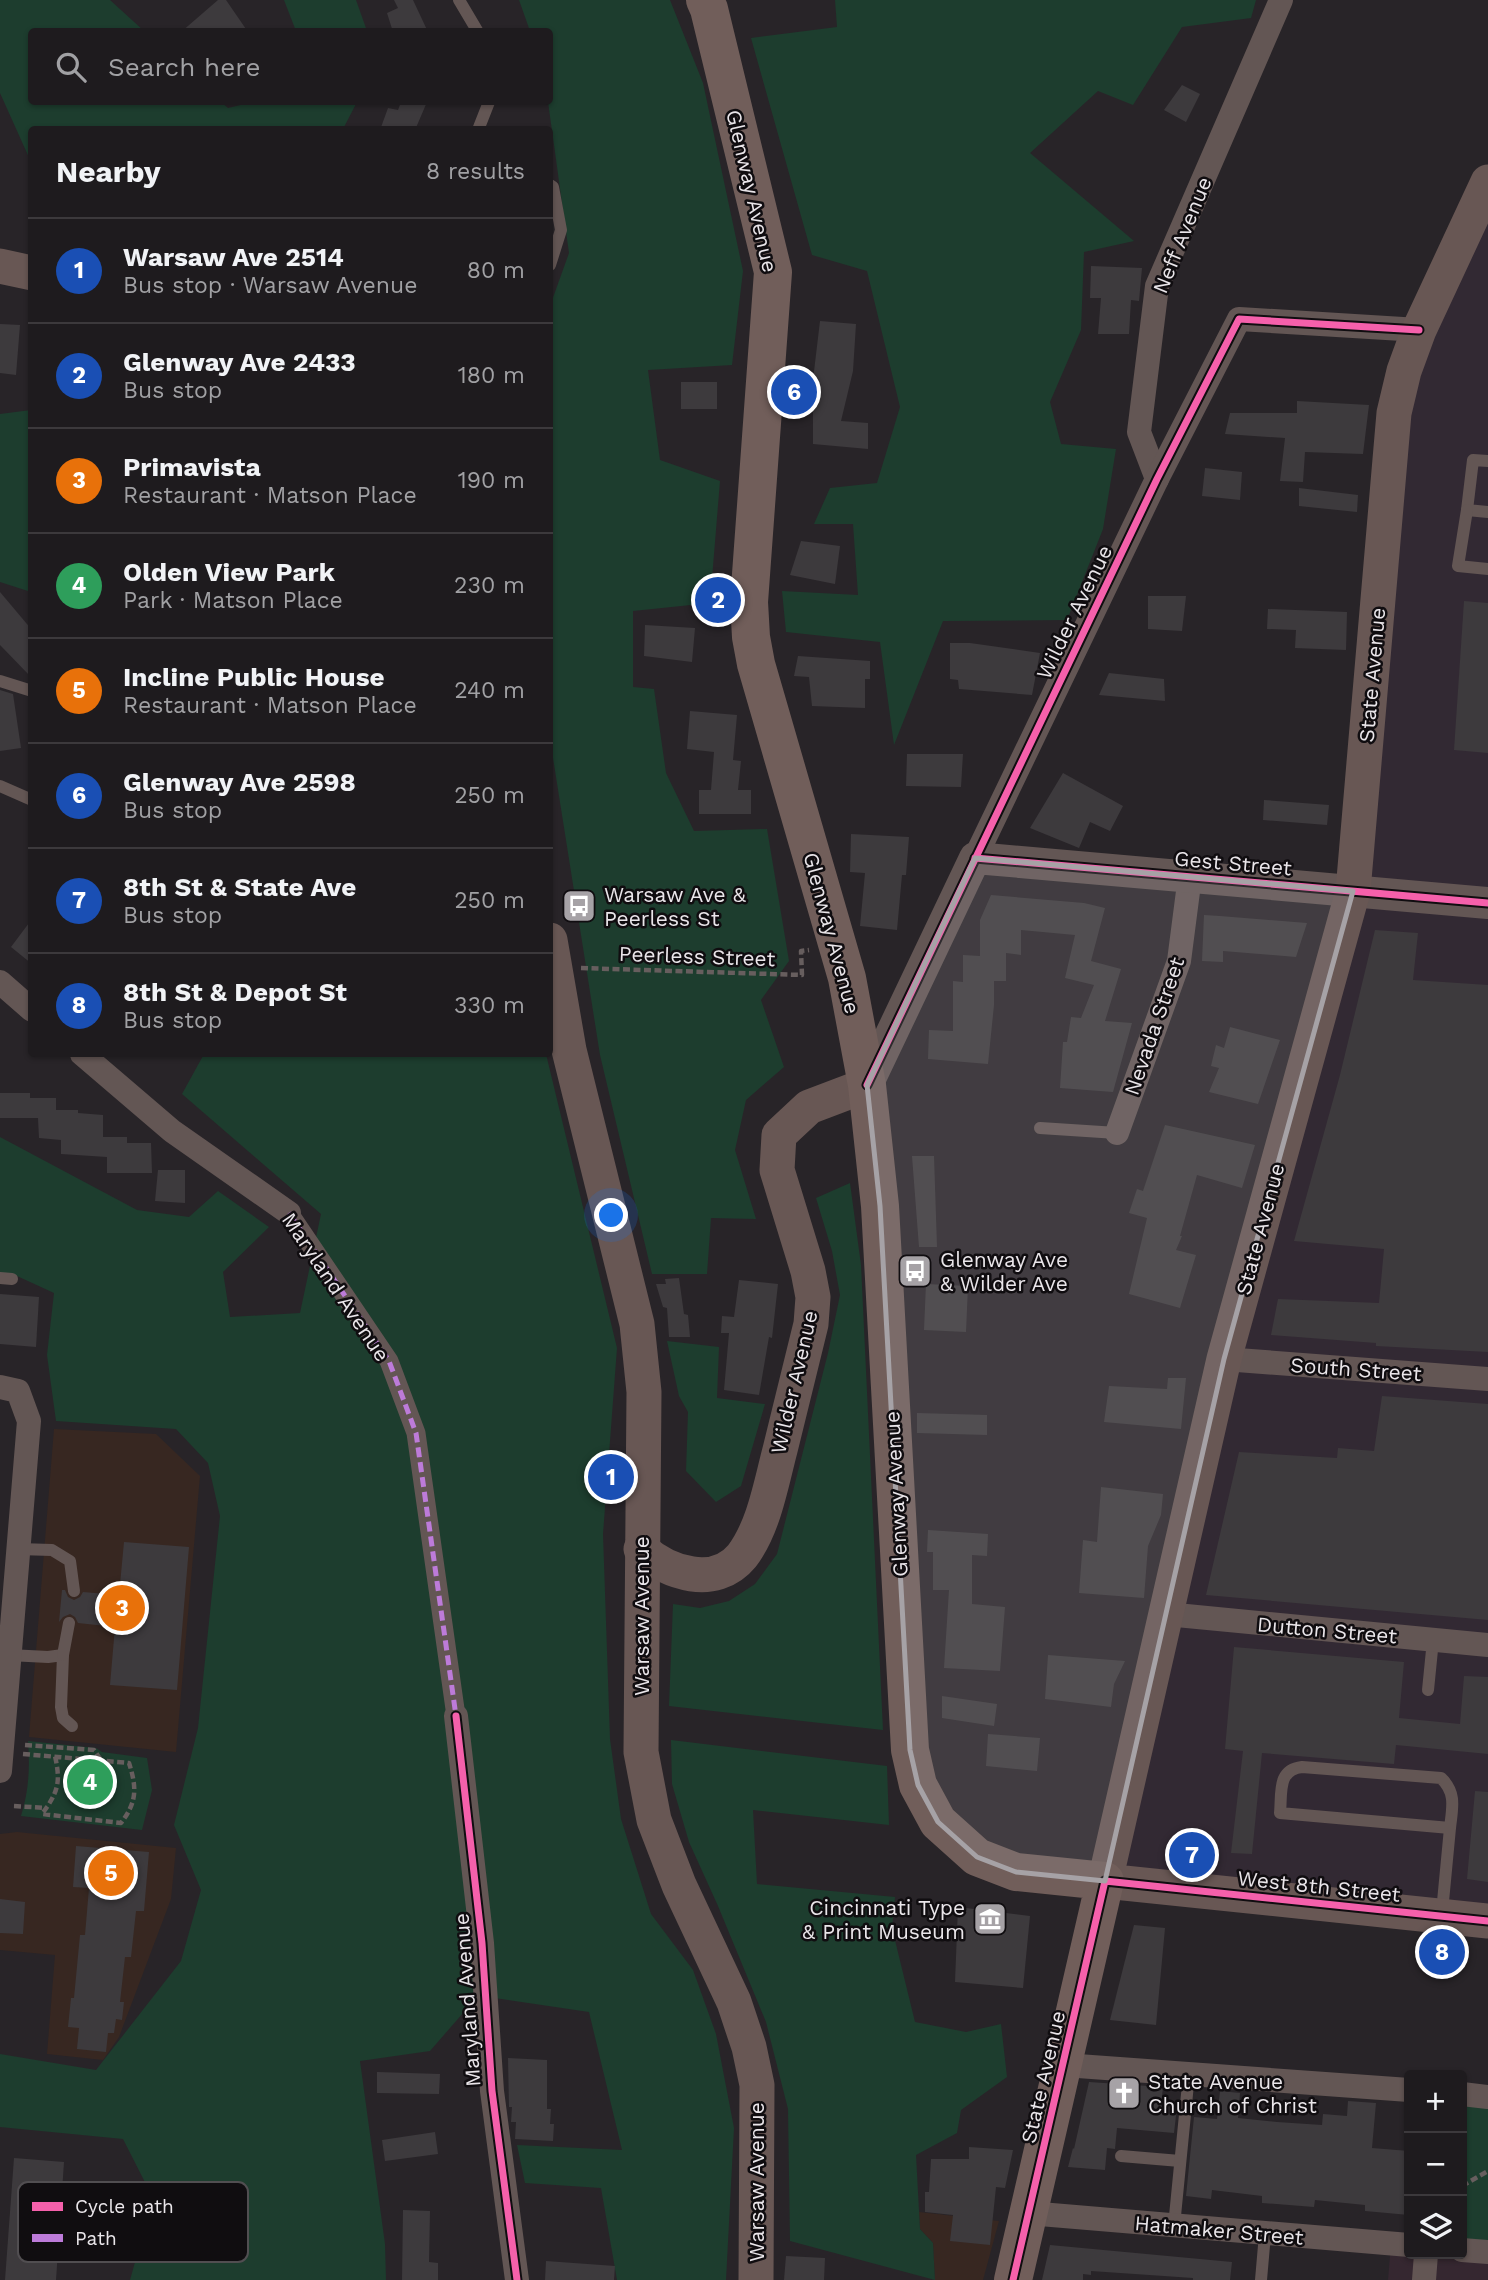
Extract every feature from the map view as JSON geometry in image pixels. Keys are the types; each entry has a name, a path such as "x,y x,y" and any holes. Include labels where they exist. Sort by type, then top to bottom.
{"main road":[{"name":"Glenway Avenue","path":"705,0 773,272 749,602 751,637 755,664 848,978 867,1085 880,1206 910,1750 918,1785 938,1822 976,1857"},
{"name":"State Avenue","path":"1013,2280 1224,1359 1353,891 1394,412 1404,371 1419,330 1488,182"},
{"path":"0,266 28,272"},
{"name":"Warsaw Avenue","path":"553,960 569,1050 637,1324 644,1392 641,1752 654,1820 679,1885 734,2002 749,2048 757,2085 756,2280"},
{"name":"Wilder Avenue","path":"641,1549 655,1562 672,1570 692,1575 709,1574 727,1569 741,1557 753,1537 768,1496 811,1324 813,1297 808,1271 777,1170 779,1135 809,1107 867,1085"},
{"name":"West 8th Street","path":"976,1857 1016,1872 1488,1921"}],"street":[{"name":"Neff Avenue","path":"1157,480 1139,432 1157,286 1281,0"},
{"name":"Wilder Avenue","path":"867,1085 1157,480 1239,319 1419,330"},
{"name":"Gest Street","path":"975,858 1488,903"},
{"name":"Nevada Street","path":"1117,1133 1179,961 1190,876"},
{"path":"0,982 28,1006"},
{"name":"Maryland Avenue","path":"86,1057 172,1131 289,1213 389,1361 416,1433 456,1716 482,1943 492,2091 517,2280"},
{"name":"South Street","path":"1224,1359 1488,1379"},
{"path":"0,1771 29,1421 9,1389"},
{"name":"Dutton Street","path":"1166,1615 1488,1645"},
{"path":"1063,2065 1404,2090"},
{"path":"1467,2094 1488,2096"},
{"name":"Hatmaker Street","path":"1028,2213 1404,2245"},
{"path":"1467,2250 1488,2252"},
{"path":"1424,2280 1426,2259"}],"lane":[{"path":"459,0 476,28"},
{"path":"480,126 488,105"},
{"path":"553,187 561,230 553,255"},
{"path":"1488,461 1473,460 1458,566 1488,569"},
{"path":"1467,510 1488,512"},
{"path":"0,681 28,690"},
{"path":"0,786 28,798"},
{"path":"1040,1128 1117,1133"},
{"path":"18,1549 52,1550 70,1561 74,1591"},
{"path":"69,1623 63,1656 61,1707 63,1718 72,1726"},
{"path":"1428,1690 1433,1640"},
{"path":"9,1655 63,1656"},
{"path":"1442,1916 1450,1828 1453,1795 1441,1778 1302,1767 1291,1768 1284,1776 1280,1812 1450,1828"},
{"path":"1174,2226 1189,2074"},
{"path":"1121,2156 1180,2161"},
{"path":"1261,2280 1265,2234"}],"path":[{"path":"21,1744 94,1750 101,1760"},
{"path":"20,1754 55,1756 129,1763 135,1784 131,1810 121,1824 43,1814 56,1794 59,1776 55,1756"},
{"path":"14,1806 47,1808"},
{"path":"1467,2183 1488,2171"}],"highlighted area":[{"path":"975,858 1353,891 1224,1359 1105,1881 1016,1872 977,1857 938,1822 918,1785 910,1750 880,1206 867,1085"}],"shaded area":[{"path":"1488,182 1488,1921 1134,1883 1115,1843 1353,891 1394,413"},
{"path":"54,1429 156,1434 200,1476 176,1752 29,1737"},
{"path":"17,1832 176,1848 171,1899 119,2037 103,2060 47,2054 55,1955 0,1950 0,1834"},
{"path":"919,2212 999,2221 983,2280 935,2280 933,2243 920,2229"},
{"path":"1391,2244 1404,2251 1404,2259 1467,2259 1467,2253 1488,2252 1488,2280 1388,2280"}],"green space":[{"path":"0,0 110,0 141,28 28,28 28,105 224,105 228,108 240,105 355,105 345,126 28,126 28,155 0,93"},
{"path":"284,0 356,0 366,28 295,28"},
{"path":"519,0 670,0 703,83 743,271 732,365 648,370 660,460 720,481 710,603 633,611 633,687 654,689 666,773 694,831 767,829 789,961 761,1000 784,1067 746,1100 735,1150 756,1219 711,1218 707,1274 652,1274 600,1055 553,758 553,298 569,253 548,105 553,105 553,28 529,28"},
{"path":"835,0 1256,0 1251,18 1182,27 1133,105 1098,91 1030,153 1134,241 1084,252 1081,330 1050,402 1061,444 1116,449 1103,529 1067,620 943,621 894,745 880,642 786,632 782,591 858,595 853,524 814,524 830,488 877,483 900,407 867,271 812,255 751,38 837,27"},
{"path":"28,410 28,591 0,582 0,414"},
{"path":"202,1057 547,1057 617,1348 603,1534 610,1739 621,1819 651,1914 693,1970 716,2034 734,2128 726,2280 617,2280 601,2188 525,2183 517,2145 622,2150 589,2012 495,1998 470,2005 430,2051 360,2061 385,2244 386,2280 130,2280 135,2262 248,2262 248,2182 145,2182 123,2139 0,2127 0,2054 96,2070 181,1961 201,1890 174,1825 198,1728 220,1516 208,1463 176,1429 56,1421 47,1355 54,1293 17,1276 0,1274 0,1137 137,1210 189,1217 218,1191 269,1227 223,1272 230,1317 300,1313 321,1214 182,1094"},
{"path":"850,1183 861,1265 883,1730 669,1706 673,1604 700,1608 729,1601 755,1584 777,1554 840,1295 832,1251 816,1198"},
{"path":"667,1341 719,1347 717,1398 765,1404 741,1486 716,1502 686,1471 688,1412 679,1396"},
{"path":"671,1740 887,1766 889,1825 753,1810 757,1884 895,1897 892,1928 915,2022 966,2032 1001,2024 1007,2077 961,2110 957,2133 916,2155 920,2229 933,2243 935,2280 790,2241 788,2109 766,2022 689,1842 672,1784"},
{"path":"28,1741 96,1748 102,1752 147,1758 152,1790 142,1830 21,1816 28,1779"},
{"path":"1467,2095 1488,2097 1488,2252 1467,2250"}],"building":[{"path":"218,0 226,0 245,28 186,28"},
{"path":"394,0 413,0 426,28 392,28 387,13 398,8"},
{"path":"1182,85 1200,94 1186,122 1164,110"},
{"path":"400,105 426,105 417,126 381,126 388,108 398,110"},
{"path":"1091,266 1142,268 1139,301 1131,300 1129,334 1098,334 1101,298 1090,298"},
{"path":"820,321 856,324 853,371 841,421 868,423 868,449 813,444 812,388"},
{"path":"0,324 20,325 16,375 0,373"},
{"path":"681,382 717,382 717,409 681,409"},
{"path":"1297,401 1369,405 1363,454 1305,452 1303,482 1280,481 1285,438 1225,434 1230,413 1297,413"},
{"path":"1205,468 1242,472 1240,500 1202,496"},
{"path":"1299,488 1358,495 1357,512 1299,506"},
{"path":"801,541 840,546 835,584 790,575"},
{"path":"0,592 28,625 28,674 0,645"},
{"path":"1148,596 1186,596 1182,631 1148,629"},
{"path":"1464,601 1488,603 1488,753 1454,750"},
{"path":"1268,609 1347,612 1346,650 1295,648 1296,630 1267,629"},
{"path":"645,625 695,628 692,662 644,656"},
{"path":"950,643 970,643 1040,653 1032,695 959,689 958,680 950,679"},
{"path":"798,656 870,661 870,679 865,679 865,708 812,706 809,677 794,676"},
{"path":"1109,673 1164,679 1165,701 1099,695"},
{"path":"0,690 13,694 21,748 0,751"},
{"path":"690,711 737,715 733,760 741,761 738,790 751,790 751,814 699,814 699,790 711,790 714,752 687,749"},
{"path":"907,754 963,754 961,787 906,786"},
{"path":"1063,773 1123,806 1110,831 1090,822 1079,848 1030,828"},
{"path":"1264,800 1329,805 1327,825 1263,820"},
{"path":"851,834 909,837 897,930 860,926 865,873 850,872"},
{"path":"991,895 1084,903 1105,908 1091,961 1121,969 1105,1021 1132,1023 1113,1092 1060,1088 1063,1042 1067,1042 1071,1017 1081,1018 1094,985 1065,978 1075,935 1021,930 1021,955 1006,953 1006,981 994,981 988,1064 928,1059 929,1030 953,1031 953,981 963,982 963,955 980,956 980,920"},
{"path":"1204,915 1307,923 1296,957 1223,951 1223,962 1202,961"},
{"path":"28,924 28,961 11,947"},
{"path":"1375,930 1418,933 1413,980 1488,985 1488,1352 1376,1346 1376,1343 1271,1335 1278,1299 1379,1303 1384,1249 1294,1241 1340,1075"},
{"path":"1230,1027 1280,1040 1258,1104 1209,1092 1219,1068 1211,1066 1216,1045 1224,1048"},
{"path":"0,1093 30,1093 30,1098 56,1098 56,1110 78,1110 78,1113 103,1115 103,1137 127,1137 127,1143 151,1143 152,1173 107,1173 107,1157 61,1154 61,1140 39,1138 38,1118 0,1118"},
{"path":"1165,1125 1255,1145 1242,1188 1197,1175 1176,1250 1196,1255 1180,1308 1129,1294 1147,1218 1129,1213 1137,1189 1143,1191"},
{"path":"912,1156 934,1156 937,1247 919,1247"},
{"path":"158,1170 185,1170 185,1203 155,1201"},
{"path":"679,1278 690,1337 669,1337 667,1308 663,1307 656,1284 666,1284 665,1279"},
{"path":"739,1280 778,1284 772,1338 769,1337 759,1395 724,1390 729,1333 721,1333 722,1316 734,1317"},
{"path":"926,1284 968,1286 966,1332 924,1330"},
{"path":"0,1294 39,1297 36,1347 0,1344"},
{"path":"1168,1378 1186,1378 1181,1429 1104,1422 1109,1386 1167,1389"},
{"path":"1382,1396 1488,1404 1488,1620 1206,1595 1239,1452 1337,1458 1338,1448 1374,1451"},
{"path":"917,1413 987,1415 987,1435 917,1433"},
{"path":"1101,1487 1163,1494 1161,1515 1148,1546 1144,1598 1079,1593 1083,1540 1097,1542"},
{"path":"928,1530 988,1534 987,1556 972,1555 972,1604 1005,1607 1000,1671 944,1668 949,1590 933,1590 933,1552 927,1552"},
{"path":"124,1542 189,1547 177,1690 110,1685 115,1627 78,1623 70,1614 59,1622 62,1590 74,1600 83,1592 119,1595"},
{"path":"1234,1647 1404,1662 1399,1718 1460,1724 1464,1676 1488,1677 1488,1754 1396,1745 1394,1764 1262,1753 1252,1854 1231,1853 1243,1751 1225,1749"},
{"path":"1048,1655 1125,1661 1114,1684 1111,1707 1045,1699"},
{"path":"942,1696 997,1704 994,1726 942,1718"},
{"path":"988,1734 1040,1738 1037,1771 986,1766"},
{"path":"1475,1791 1488,1792 1488,1882 1467,1879"},
{"path":"76,1846 149,1852 144,1911 136,1911 131,1957 125,1957 120,2002 124,2002 122,2020 116,2019 114,2033 108,2033 106,2052 77,2049 79,2028 68,2027 71,1998 74,1998 80,1935 85,1935 89,1888 73,1887"},
{"path":"0,1899 25,1902 23,1934 0,1933"},
{"path":"958,1907 1030,1916 1023,1988 955,1982"},
{"path":"1134,1925 1165,1928 1156,2025 1110,2020"},
{"path":"508,2058 547,2060 547,2109 551,2109 550,2124 554,2124 553,2141 515,2139 516,2122 511,2122 512,2107 509,2107"},
{"path":"377,2072 440,2074 439,2094 377,2093"},
{"path":"1089,2082 1163,2087 1161,2106 1177,2107 1174,2133 1117,2128 1115,2149 1107,2148 1105,2170 1068,2167"},
{"path":"1220,2091 1240,2093 1238,2118 1277,2122 1322,2125 1323,2114 1347,2116 1348,2101 1376,2103 1372,2148 1404,2151 1404,2215 1365,2211 1365,2205 1315,2200 1314,2207 1262,2203 1262,2196 1212,2190 1211,2199 1186,2196 1194,2117 1217,2119"},
{"path":"435,2132 438,2154 385,2161 382,2140"},
{"path":"969,2147 1013,2150 1005,2188 996,2187 990,2245 950,2241 953,2215 925,2212 925,2192 929,2192 931,2159 969,2159"},
{"path":"14,2158 64,2162 63,2182 18,2182 18,2262 57,2262 56,2280 5,2280"},
{"path":"403,2210 430,2211 429,2262 438,2263 438,2280 402,2280"},
{"path":"1050,2245 1232,2262 1230,2280 1193,2280 1091,2271 1091,2275 1083,2274 1083,2280 1042,2280"},
{"path":"786,2256 825,2258 824,2280 784,2280"},
{"path":"546,2261 615,2266 614,2280 545,2280"}],"marked path":[{"path":"289,1213 389,1361 416,1433 456,1716"}],"cycle path":[{"path":"867,1085 1157,479 1239,319 1419,330"},
{"path":"975,858 1488,903"},
{"path":"456,1716 482,1943 492,2091 517,2280"},
{"path":"1013,2280 1105,1881 1488,1921"}],"place":[{"name":"Glenway Ave 2598","path":"794,392"},
{"name":"Glenway Ave 2433","path":"718,600"},
{"name":"Warsaw Ave & Peerless St","path":"579,906"},
{"name":"Glenway Ave & Wilder Ave","path":"915,1271"},
{"name":"Warsaw Ave 2514","path":"611,1477"},
{"name":"Primavista","path":"122,1608"},
{"name":"Olden View Park","path":"90,1782"},
{"name":"8th St & State Ave","path":"1192,1855"},
{"name":"Incline Public House","path":"111,1873"},
{"name":"Cincinnati Type & Print Museum","path":"990,1919"},
{"name":"8th St & Depot St","path":"1442,1952"},
{"name":"State Avenue Church of Christ","path":"1124,2093"}]}
